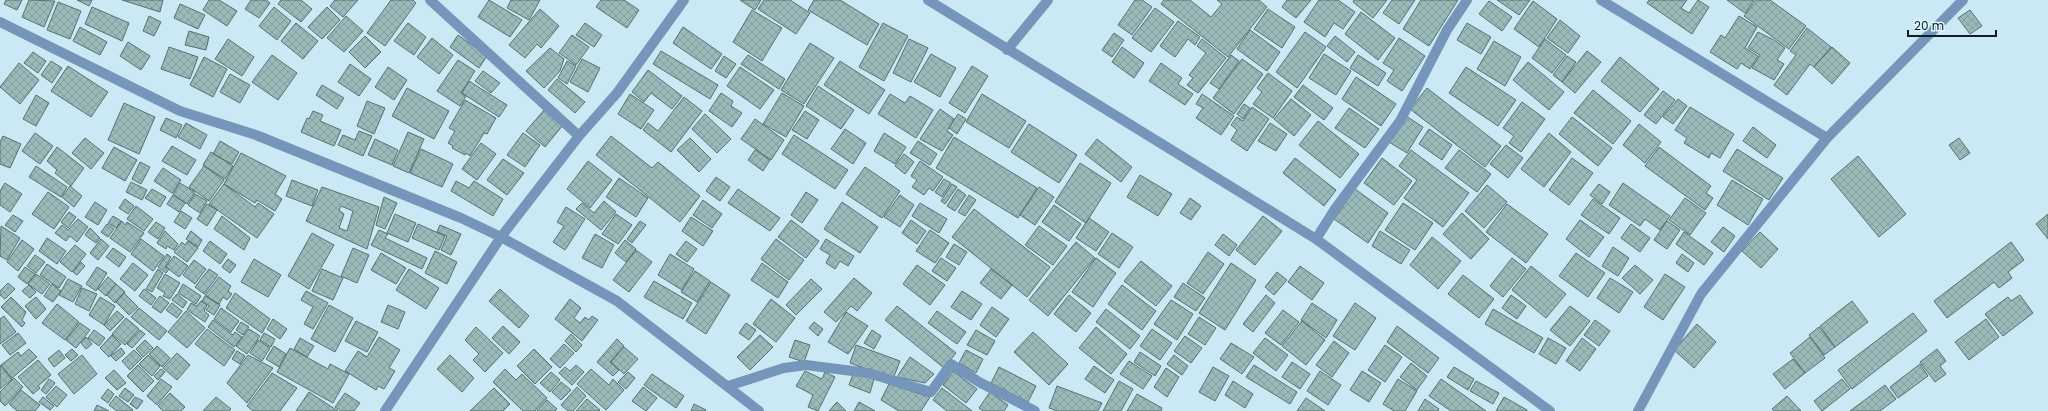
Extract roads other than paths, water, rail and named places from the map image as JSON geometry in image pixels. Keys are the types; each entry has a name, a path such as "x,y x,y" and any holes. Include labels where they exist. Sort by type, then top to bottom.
{"street":[{"path":"430,0 579,136"},
{"path":"386,411 501,237 579,136 617,93 684,0"},
{"path":"928,0 1316,239 1550,411"},
{"path":"1007,50 1048,0"},
{"path":"1316,239 1335,209 1400,121 1447,30 1466,0"},
{"path":"1601,0 1827,138"},
{"path":"1638,411 1701,294 1827,138 1964,0"},
{"path":"0,22 180,111 256,135 461,218 501,237 617,301 759,411"},
{"path":"728,386 784,368 806,365 868,373 931,392 951,364 979,382 1035,411"}]}
